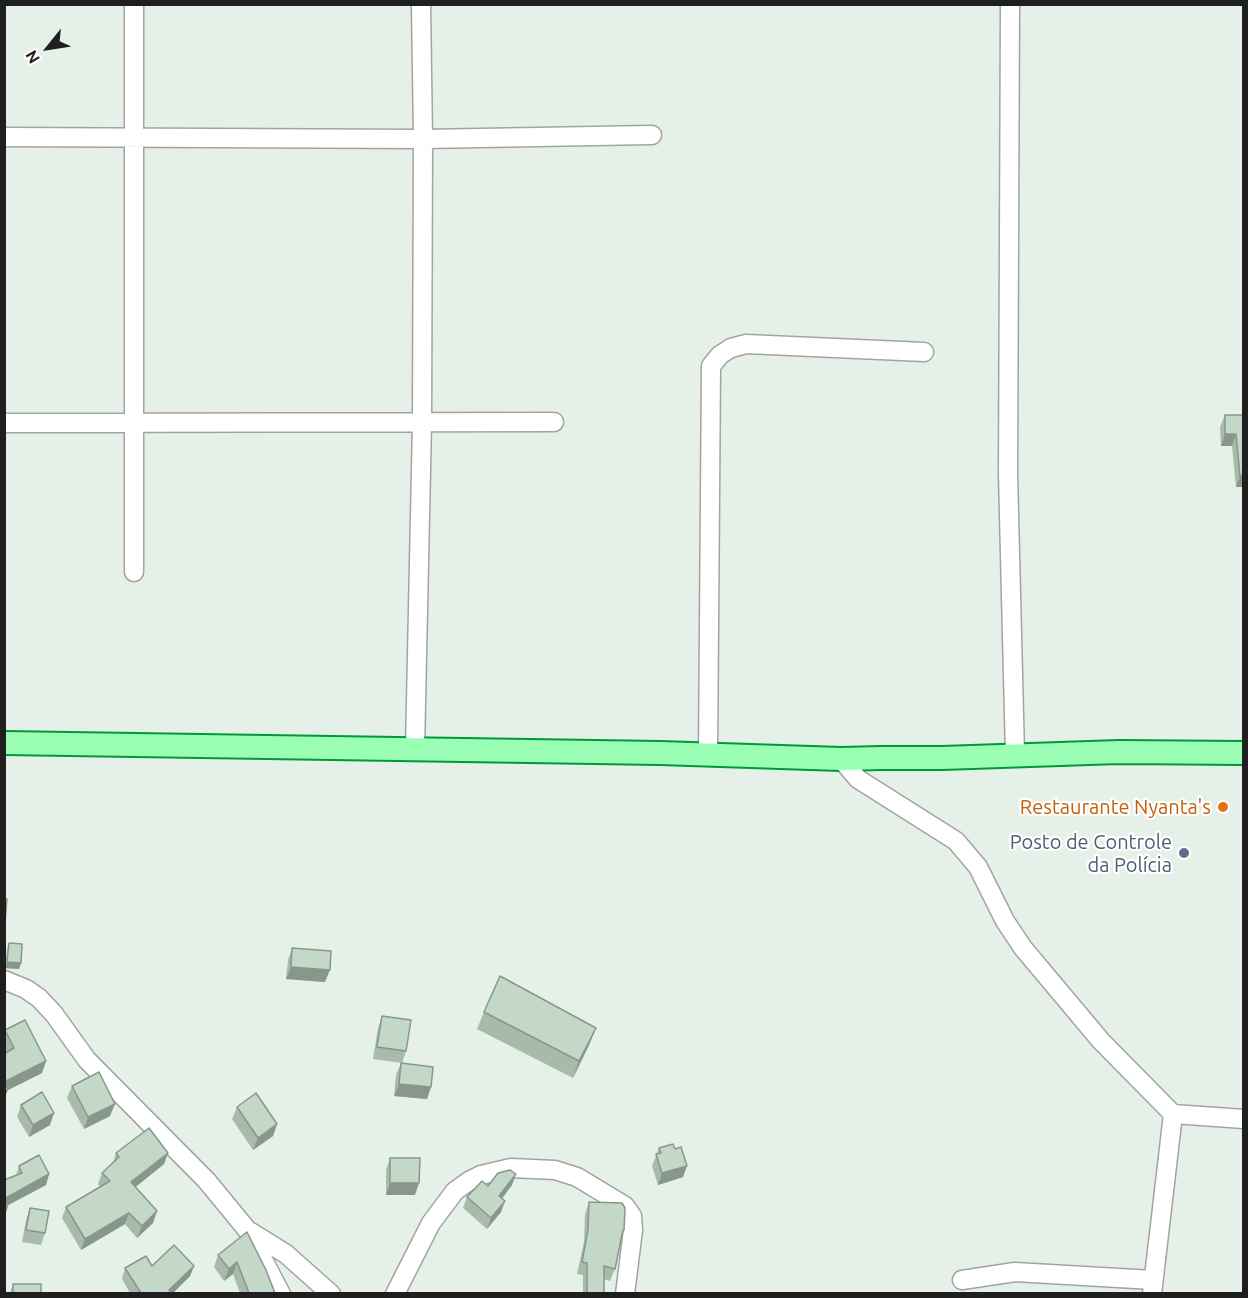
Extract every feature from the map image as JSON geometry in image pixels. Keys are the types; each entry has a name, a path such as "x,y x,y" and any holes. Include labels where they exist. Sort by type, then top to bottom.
{"main road":[{"path":"4,743 415,749 841,759 1119,752 1244,753"}],"street":[{"path":"134,4 134,572"},
{"path":"415,749 423,423 421,4"},
{"path":"1010,4 1008,474 1015,755"},
{"path":"4,137 423,139 652,135"},
{"path":"708,755 711,366 720,355 731,348 746,344 924,352"},
{"path":"4,423 554,422"},
{"path":"841,759 858,779 956,842 978,867 1005,921 1023,948 1101,1041 1173,1114 1244,1119"},
{"path":"4,980 26,988 39,998 54,1014 87,1060 207,1181 248,1231 281,1293"},
{"path":"962,1280 1015,1272 1153,1287 1173,1114"},
{"path":"395,1293 431,1223 455,1191 481,1175 511,1168 555,1170 566,1173 577,1177 625,1206 632,1216 633,1230 624,1293"},
{"path":"248,1231 286,1254 331,1293"}],"building":[{"path":"1225,415 1244,415 1244,475 1240,476 1236,434 1225,434"},
{"path":"4,899 7,899 5,923 4,923"},
{"path":"9,943 22,944 21,963 7,962"},
{"path":"292,948 331,951 330,970 291,967"},
{"path":"500,976 596,1028 579,1061 484,1012"},
{"path":"382,1016 411,1020 406,1051 377,1047"},
{"path":"25,1020 46,1061 4,1082 4,1054 14,1048 5,1030"},
{"path":"401,1063 433,1067 431,1087 399,1084"},
{"path":"99,1072 115,1104 88,1117 72,1086"},
{"path":"42,1092 54,1113 33,1125 21,1105"},
{"path":"256,1093 277,1124 258,1138 237,1107"},
{"path":"149,1128 168,1153 131,1182 157,1211 142,1226 129,1213 85,1239 66,1207 110,1181 102,1173 119,1157 116,1153"},
{"path":"673,1144 675,1149 681,1147 687,1166 662,1173 656,1154 661,1153 659,1148"},
{"path":"39,1155 49,1174 4,1199 4,1180 22,1173 19,1166"},
{"path":"390,1158 420,1158 419,1183 390,1183"},
{"path":"510,1170 516,1174 499,1196 505,1201 491,1218 467,1197 482,1181 488,1186 498,1173"},
{"path":"589,1202 622,1203 625,1208 624,1230 615,1269 604,1266 604,1293 587,1293 587,1263 582,1262 588,1230"},
{"path":"30,1208 49,1211 45,1233 26,1230"},
{"path":"247,1232 275,1293 249,1293 237,1262 229,1269 218,1255"},
{"path":"174,1245 194,1266 169,1290 171,1293 141,1293 125,1268 146,1256 152,1266"},
{"path":"13,1284 41,1284 41,1293 13,1293"}],"place":[{"name":"Restaurante Nyanta's","path":"1223,807"},
{"name":"Posto de Controle da Polícia","path":"1184,853"}]}
